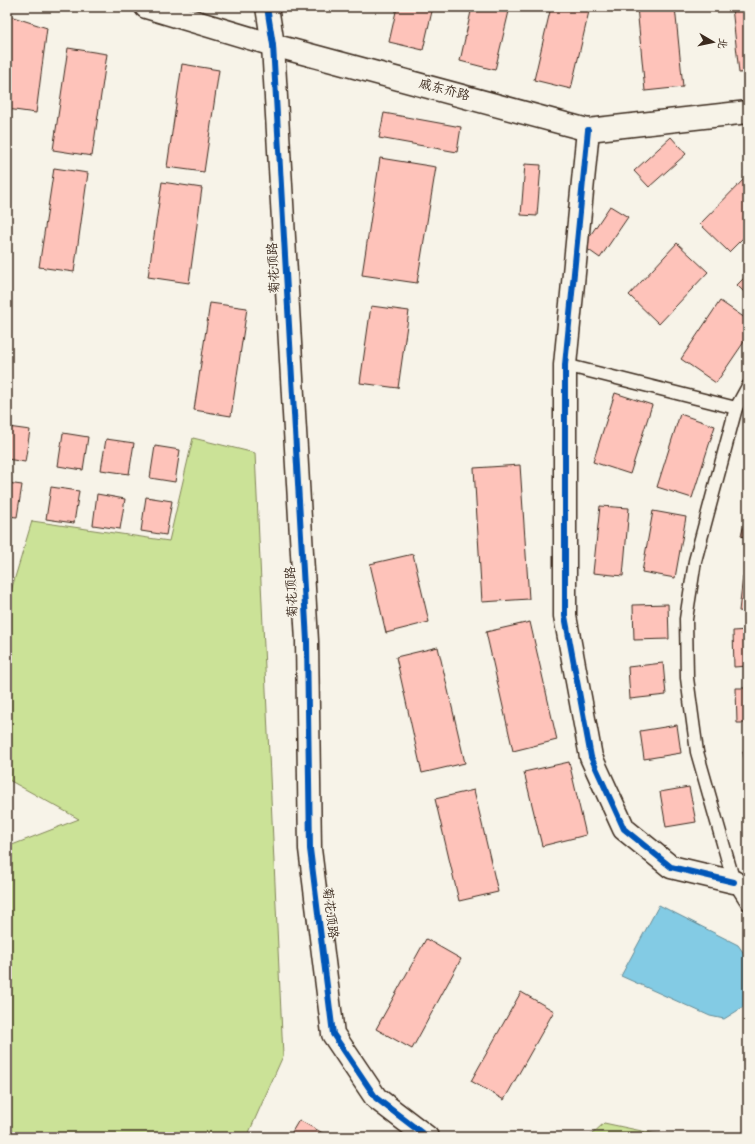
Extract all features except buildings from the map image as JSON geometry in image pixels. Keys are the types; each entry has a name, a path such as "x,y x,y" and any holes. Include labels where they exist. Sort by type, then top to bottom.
{"street":[{"name":"戚东夼路","path":"146,7 273,45 588,130 748,112"},
{"name":"菊花顶路","path":"267,7 273,45 307,641 310,849 333,1034 376,1098 427,1137"},
{"path":"588,130 565,365 566,616 591,757 624,829 671,867 734,882"}],"lane":[{"path":"565,365 736,408"},
{"path":"748,386 736,408 695,561 686,619 687,678 697,752 734,882 748,904"}],"green space":[{"path":"193,438 255,453 283,1056 247,1137 7,1137 7,847 79,819 7,779 7,604 32,521 169,541"},
{"path":"604,1123 670,1137 589,1137"}],"water":[{"path":"659,905 738,945 748,959 748,1004 724,1019 710,1016 621,976"}],"cycle path":[{"path":"267,7 273,45 307,641 310,849 333,1034 376,1098 427,1137"},
{"path":"588,130 565,365 565,616 591,757 624,829 671,867 734,882"}]}
